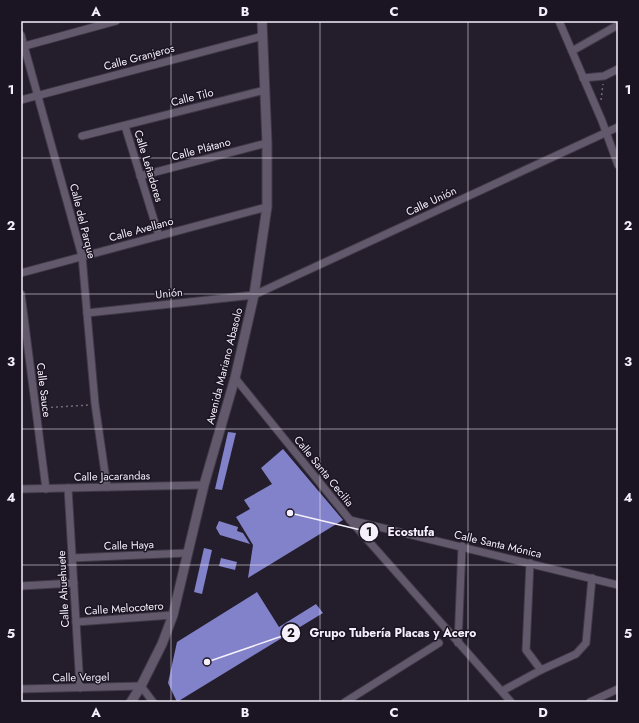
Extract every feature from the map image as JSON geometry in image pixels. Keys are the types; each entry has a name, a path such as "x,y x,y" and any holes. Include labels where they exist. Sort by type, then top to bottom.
{"street":[{"path":"23,46 116,21"},
{"name":"Avenida Mariano Abasolo","path":"131,702 141,686 162,644 173,615 204,485 235,378 254,295 267,207 267,143 262,21"},
{"path":"559,21 606,132 618,166"},
{"path":"572,51 618,25"},
{"name":"Calle del Parque","path":"21,36 82,256 95,404 107,487"},
{"name":"Calle Granjeros","path":"21,100 263,36"},
{"path":"583,78 604,76 618,69"},
{"name":"Calle Tilo","path":"82,136 264,90"},
{"name":"Calle Leñadores","path":"125,126 159,236"},
{"name":"Calle Unión","path":"254,295 618,127"},
{"name":"Calle Plátano","path":"140,176 267,143"},
{"name":"Calle Avellano","path":"21,273 267,207"},
{"name":"Calle Sauce","path":"21,294 46,489"},
{"name":"Unión","path":"87,313 254,295"},
{"name":"Calle Santa Cecilia","path":"235,378 350,520 511,702"},
{"name":"Calle Jacarandas","path":"21,489 204,485"},
{"name":"Calle Ahuehuete","path":"68,488 80,688"},
{"name":"Calle Santa Mónica","path":"350,520 618,585"},
{"path":"458,643 462,546"},
{"name":"Calle Haya","path":"72,558 187,553"},
{"path":"530,563 526,650 541,670"},
{"path":"502,691 541,670 576,654 586,642 592,578"},
{"path":"21,586 74,583"},
{"name":"Calle Melocotero","path":"76,622 173,615"},
{"path":"345,702 439,643"},
{"path":"141,686 153,702"},
{"name":"Calle Vergel","path":"21,689 141,686"},
{"path":"590,702 618,689"}],"path":[{"path":"601,100 604,76"},
{"path":"35,408 95,404"}],"building":[{"path":"228,432 236,433 222,490 215,489"},
{"path":"283,449 343,520 248,578 253,545 236,517 250,509 244,500 272,484 261,468"},
{"path":"219,521 238,527 237,531 243,533 250,544 220,535 216,528"},
{"path":"204,548 212,550 202,594 194,592"},
{"path":"221,558 237,562 235,570 219,566"},
{"path":"257,592 279,627 316,604 323,613 177,702 168,683 177,642"}],"place":[{"name":"Ecostufa","path":"290,513"},
{"name":"Grupo Tubería Placas y Acero","path":"207,662"}]}
